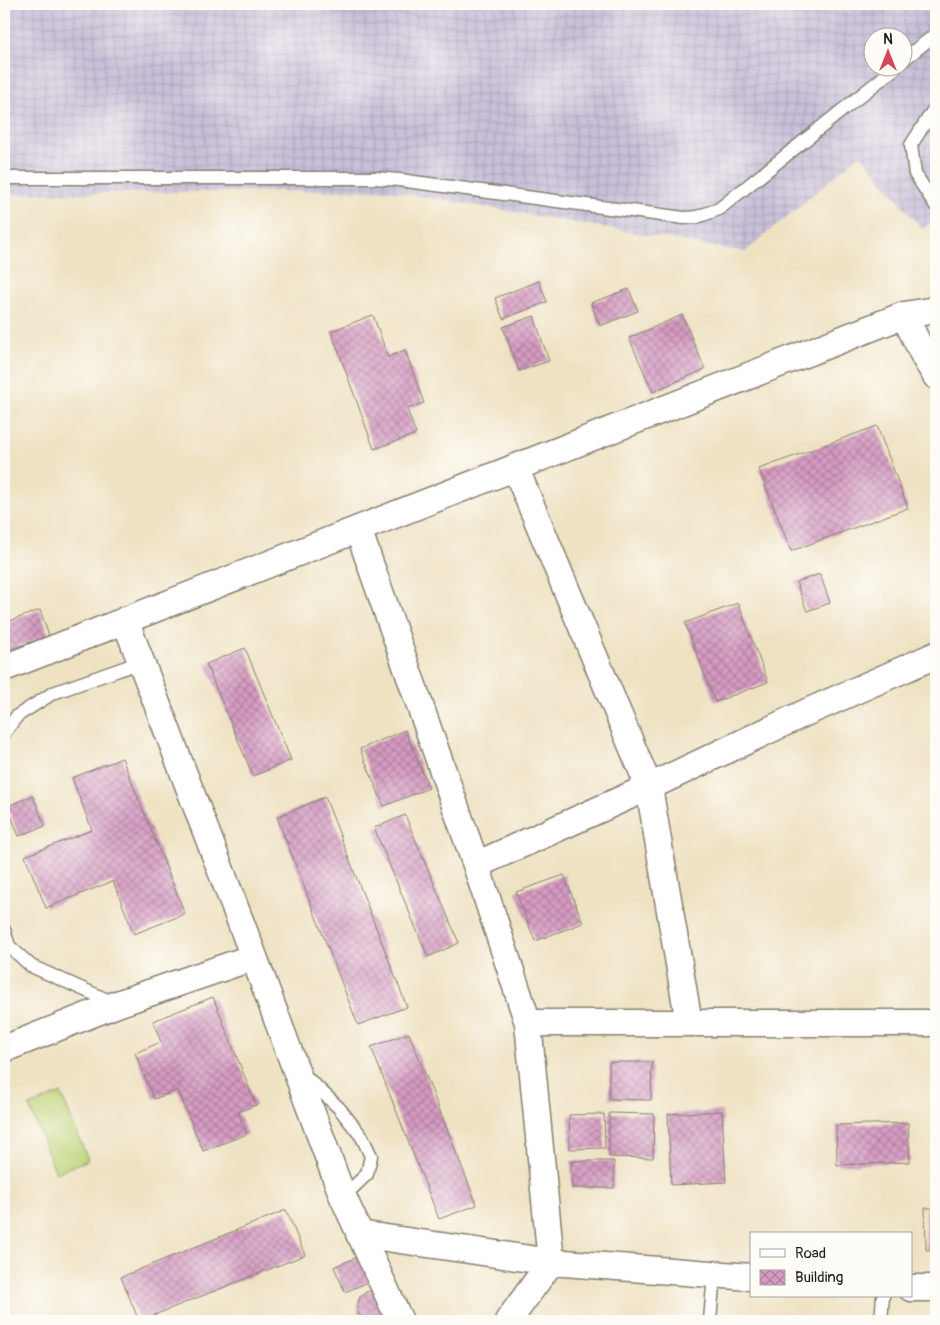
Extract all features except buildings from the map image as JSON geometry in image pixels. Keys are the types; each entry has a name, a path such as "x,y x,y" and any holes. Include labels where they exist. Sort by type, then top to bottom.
{"street":[{"path":"4,668 904,315 936,310"},
{"path":"904,315 936,376"},
{"path":"514,467 649,787 689,1023"},
{"path":"358,528 476,865 528,1023 551,1262 508,1321"},
{"path":"125,620 344,1197 359,1234 400,1321"},
{"path":"476,865 936,655"},
{"path":"4,1049 117,1004 254,957"},
{"path":"528,1023 936,1023"},
{"path":"359,1234 551,1262 750,1277"},
{"path":"912,1288 936,1288"}],"lane":[{"path":"912,53 936,34"},
{"path":"4,178 375,178 684,218 697,217 719,209 883,78"},
{"path":"936,109 932,112 911,146 915,174 936,206"},
{"path":"4,733 17,716 53,693 141,662"},
{"path":"4,930 9,946 31,966 72,986 117,1004"},
{"path":"294,1066 339,1108 362,1137 371,1156 367,1174 344,1197"},
{"path":"710,1321 714,1274"},
{"path":"881,1321 883,1298"}],"shaded area":[{"path":"4,4 936,4 936,219 922,229 861,154 745,252 387,190 4,194"}],"green space":[{"path":"61,1093 88,1160 56,1173 29,1106"}]}
